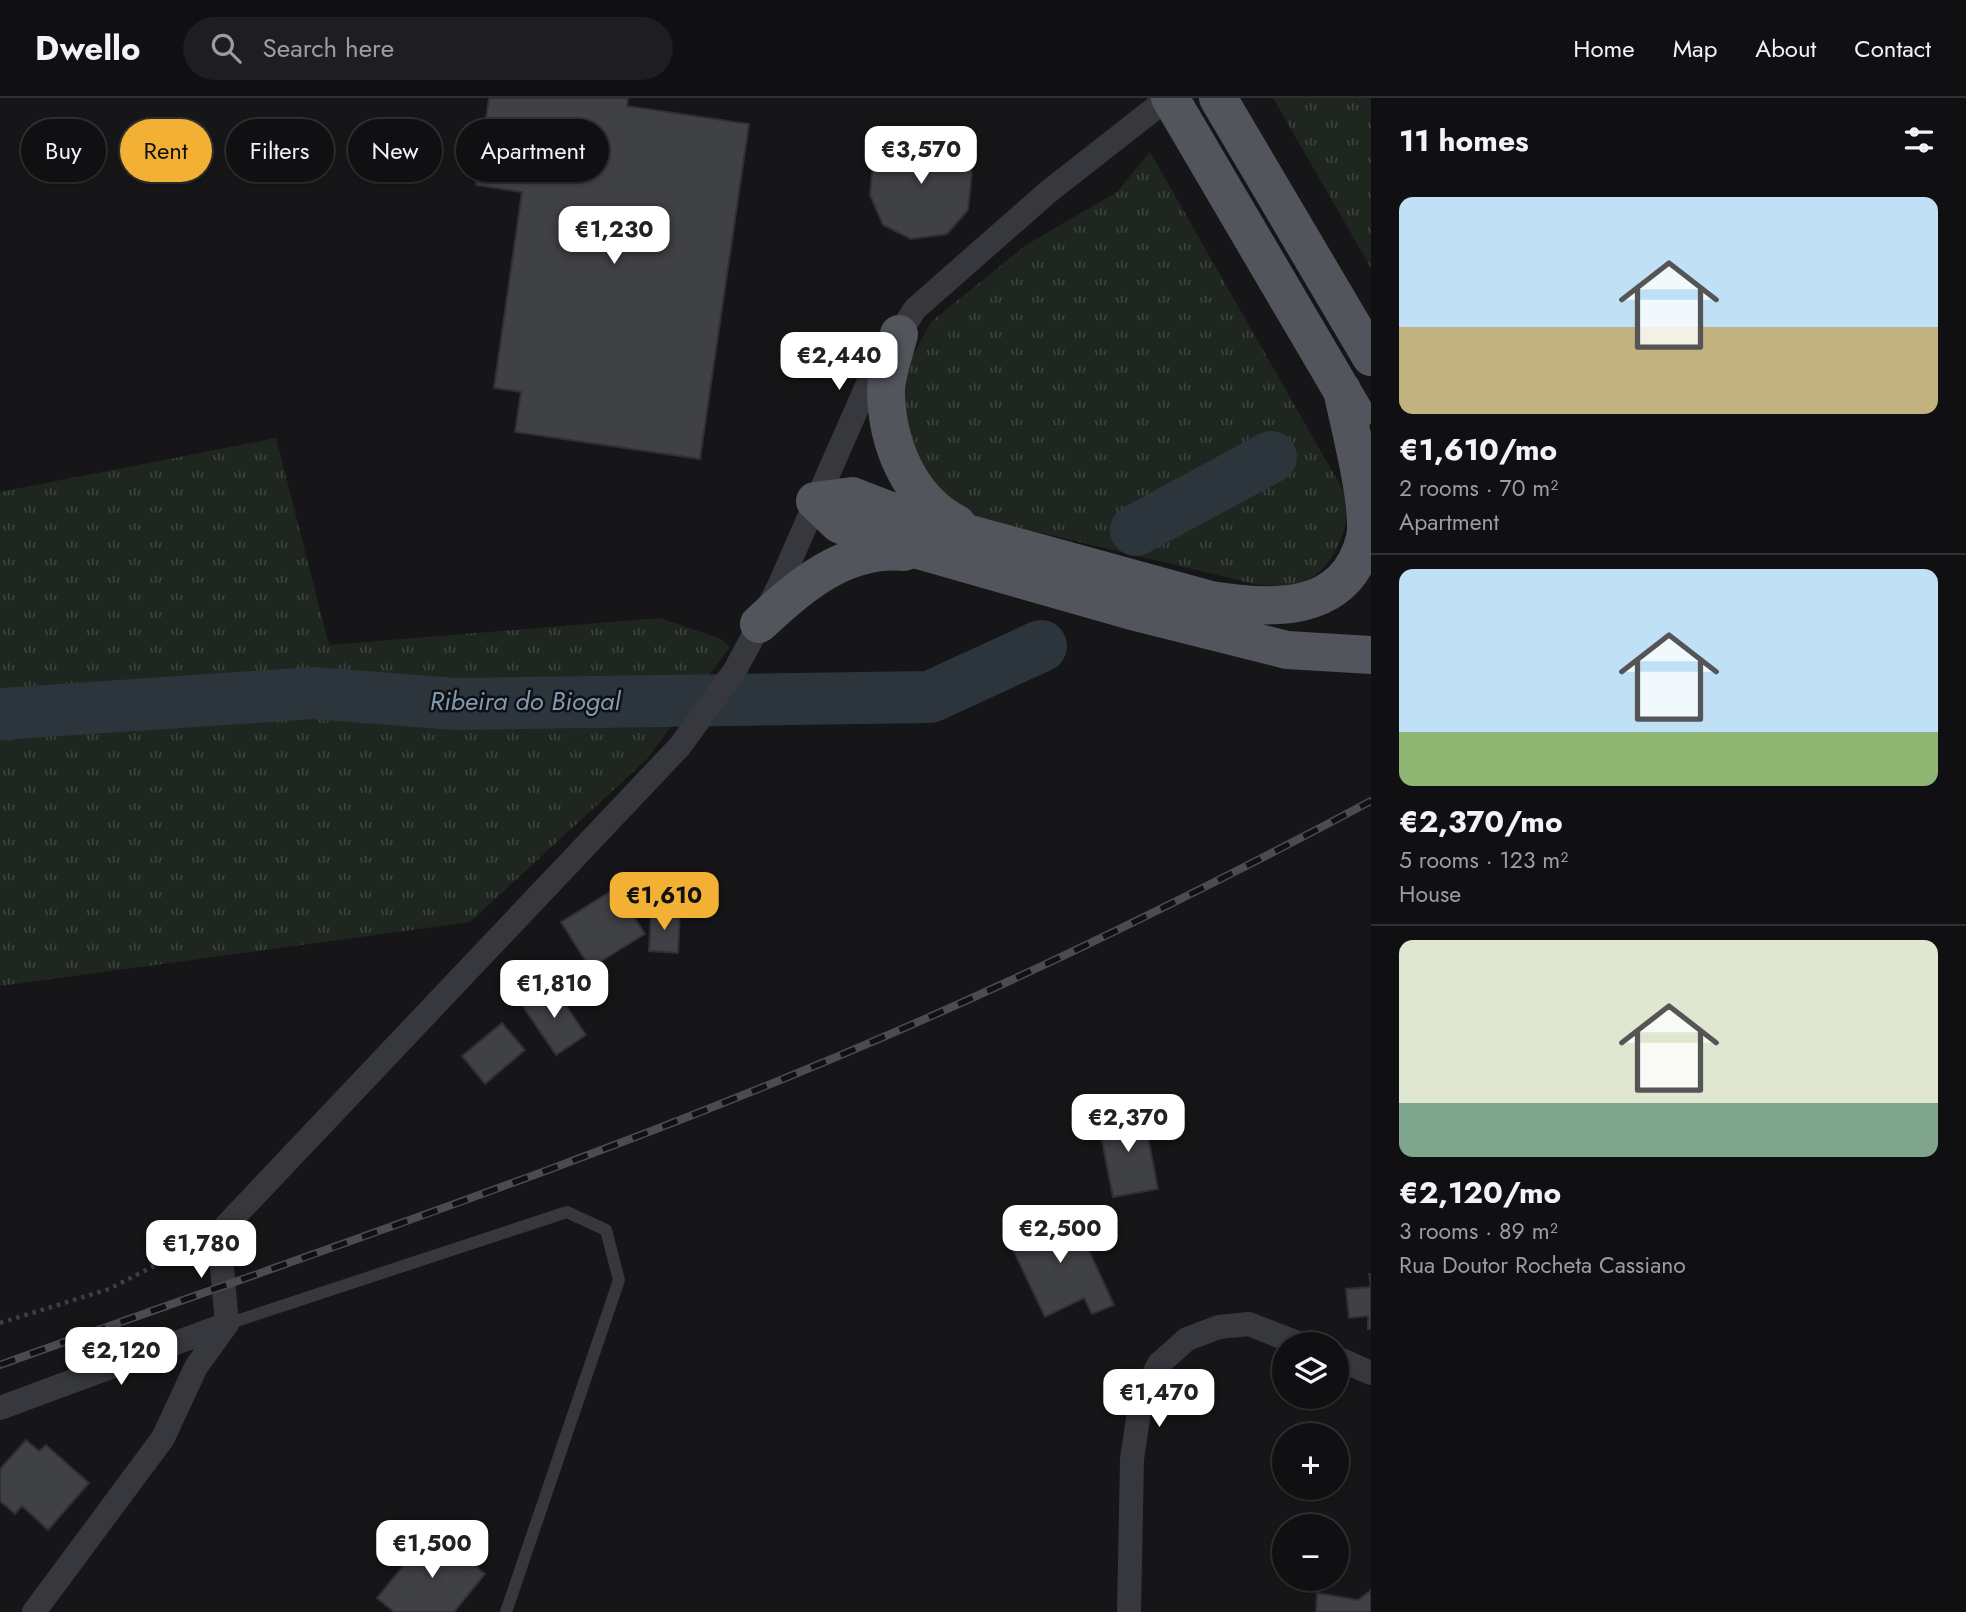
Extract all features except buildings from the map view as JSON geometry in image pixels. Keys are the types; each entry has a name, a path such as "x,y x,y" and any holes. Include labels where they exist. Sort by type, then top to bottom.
{"main road":[{"path":"1169,98 1371,440"},
{"path":"1224,108 1371,357"},
{"path":"899,334 886,389 890,435 907,477 936,513 975,532"},
{"path":"814,502 852,496 901,515 975,532 1211,600 1256,607 1302,604 1329,592 1352,569 1366,536 1364,504 1342,390"},
{"path":"814,502 839,524 944,559 1132,611 1287,650 1371,655"},
{"path":"760,624 799,587 832,566 870,553 901,551 944,559"}],"street":[{"path":"34,1612 48,1597 163,1438 196,1367 227,1324 219,1233 680,746 735,670 760,624 869,381 915,309 1048,192 1169,98"},
{"path":"0,1408 227,1324"},
{"path":"1129,1612 1132,1459 1141,1398 1159,1364 1188,1339 1219,1327 1249,1324 1272,1333"},
{"path":"1349,1363 1371,1373"}],"lane":[{"path":"227,1324 567,1212 606,1230 619,1280 506,1612"}],"path":[{"path":"0,1323 109,1289 219,1233"}],"green space":[{"path":"1273,98 1371,98 1371,268"},
{"path":"1150,152 1348,499 1346,524 1329,561 1321,571 1298,584 1259,585 971,516 932,488 906,436 905,370 931,322 1026,245 1117,192"},
{"path":"276,438 329,645 660,618 721,639 730,647 647,759 470,922 0,986 0,492"}],"waterway":[{"name":"Ribeira do Biogal","path":"1136,530 1271,457"},
{"name":"Ribeira do Biogal","path":"0,714 313,693 455,704 930,697 1041,646"}],"railway":[{"path":"0,1365 440,1209 767,1086 937,1014 1063,956 1249,865 1371,801"}]}
